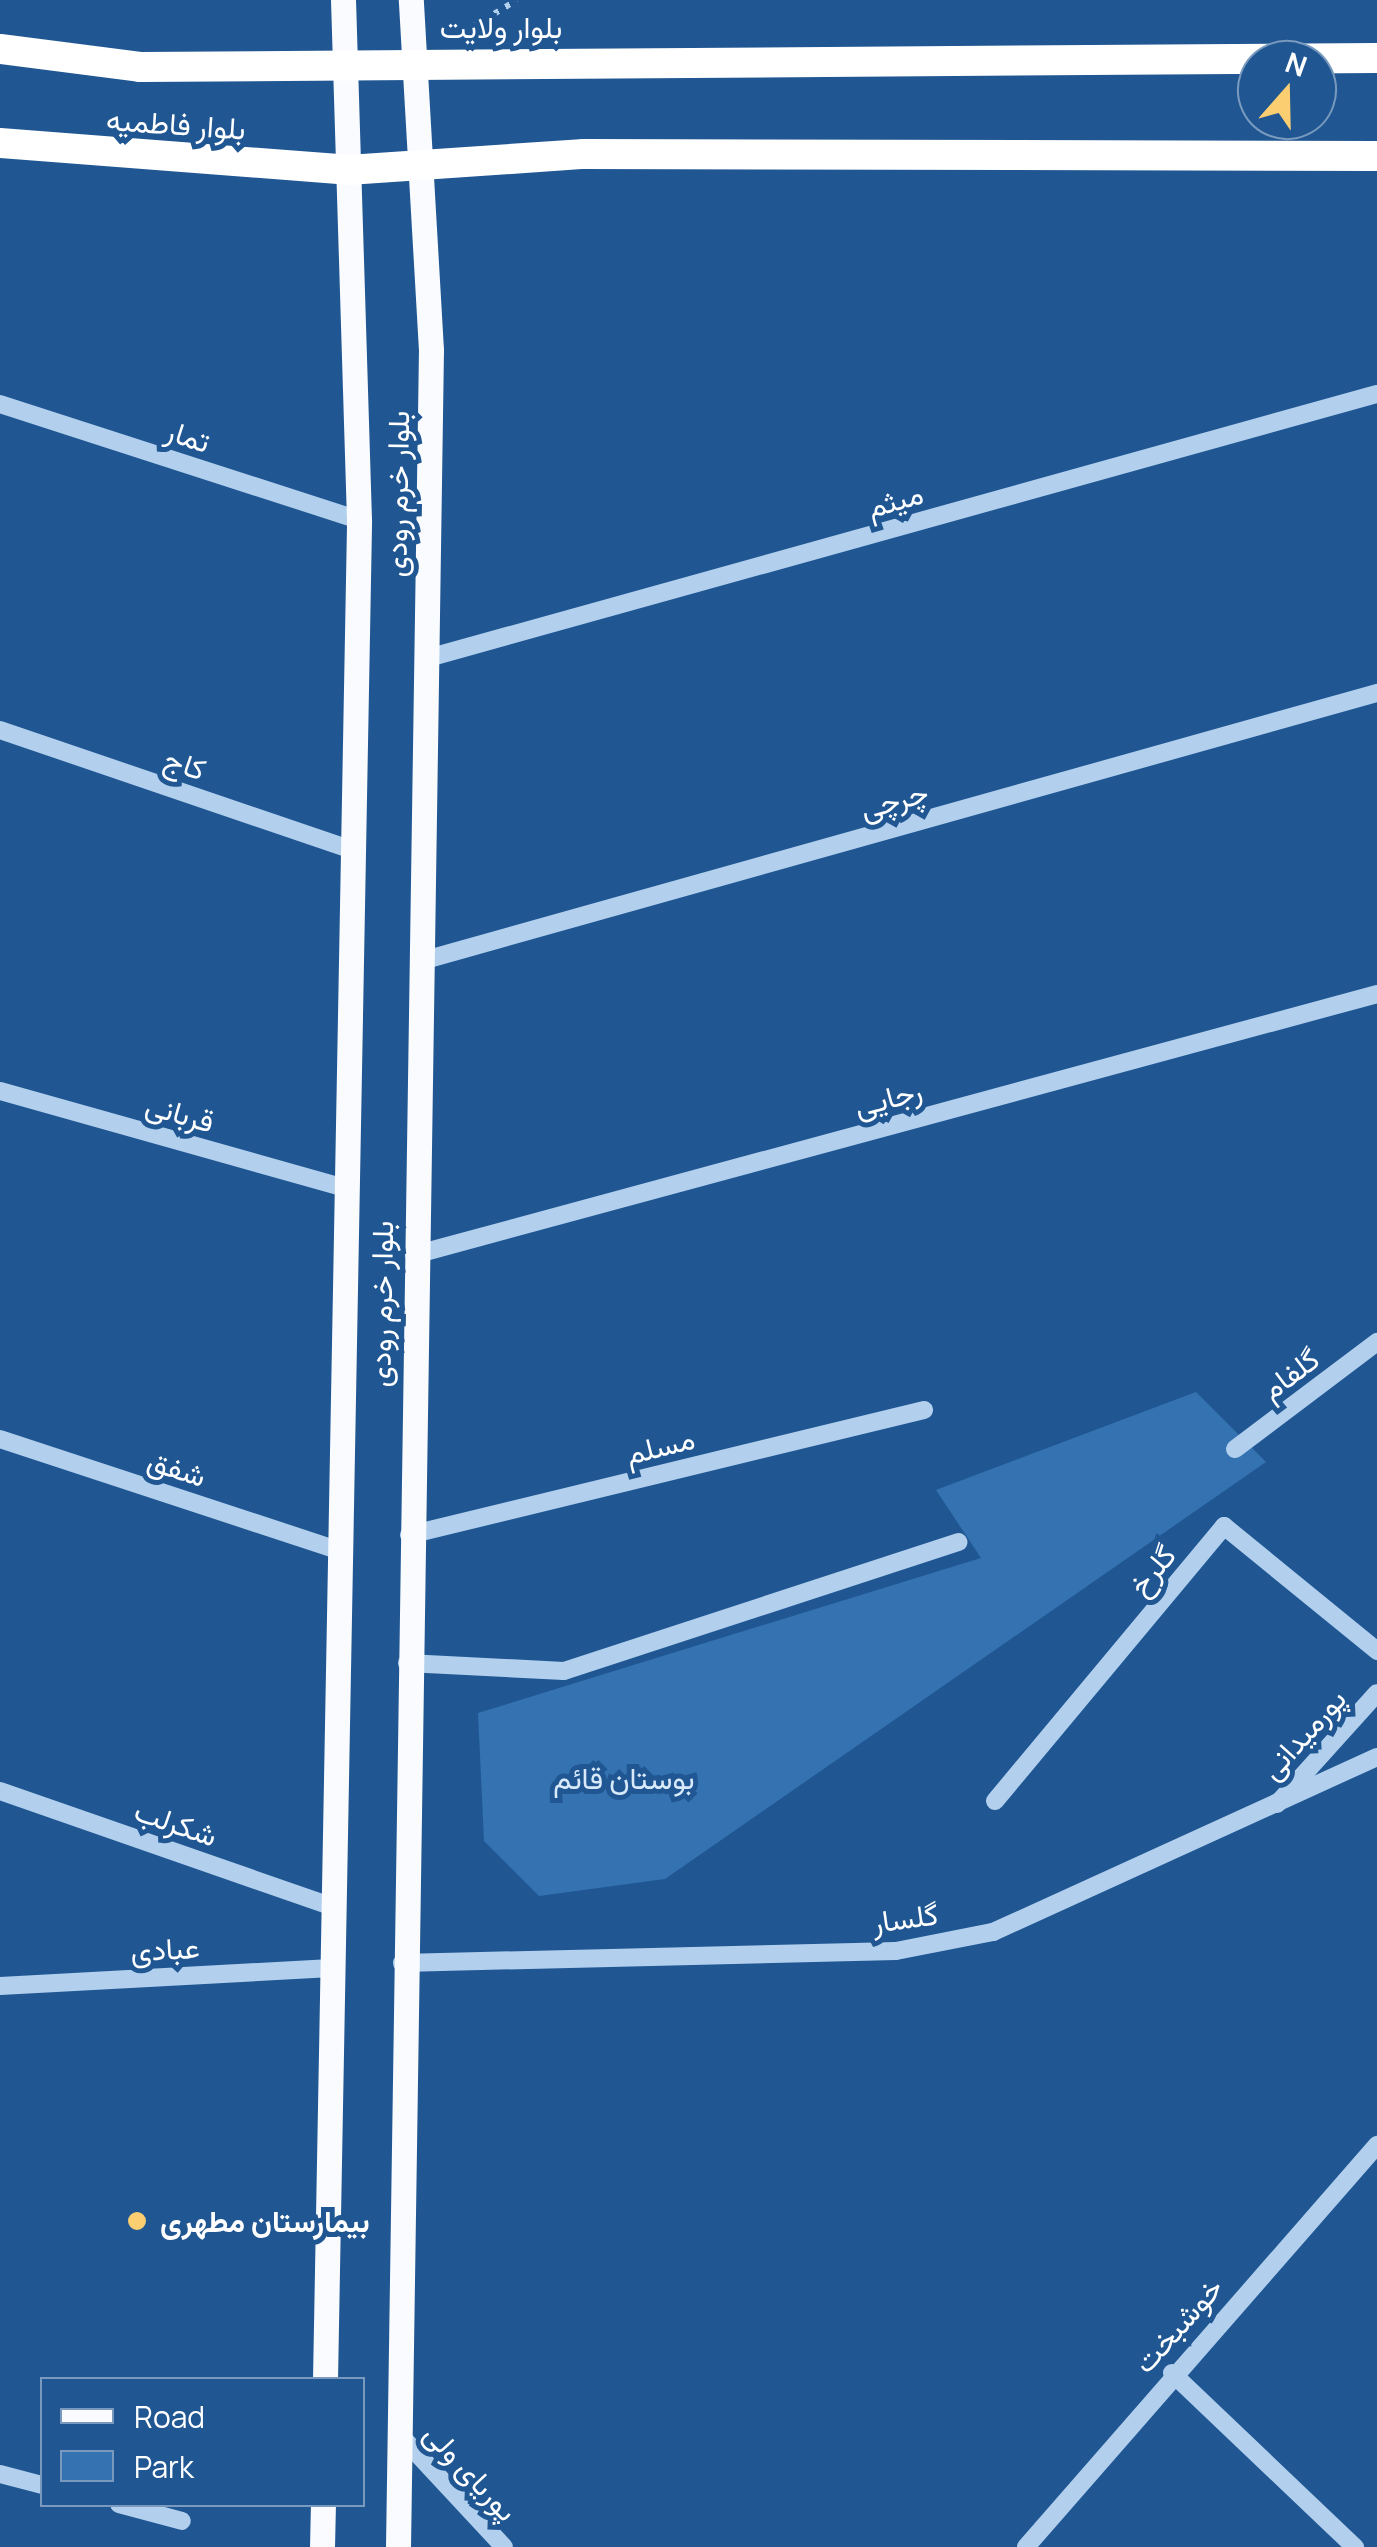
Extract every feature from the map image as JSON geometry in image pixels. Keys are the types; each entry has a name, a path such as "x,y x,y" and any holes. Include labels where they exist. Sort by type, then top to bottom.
{"highway":[{"name":"بلوار فاطمیه","path":"0,49 140,68 346,65"},
{"name":"بلوار ولایت","path":"346,65 1377,58"},
{"name":"بلوار فاطمیه","path":"0,144 348,170"},
{"path":"348,170 584,154 1377,156"}],"main road":[{"name":"بلوار خرم رودی","path":"325,2377 359,520 343,0"},
{"name":"بلوار خرم رودی","path":"398,2547 402,1963 414,1255 425,960 428,658 424,167 411,0"},
{"path":"322,2547 323,2507"}],"street":[{"name":"میثم","path":"428,658 1377,394"},
{"name":"تمار","path":"0,404 359,520"},
{"name":"چرچی","path":"425,960 1377,694"},
{"name":"کاج","path":"0,730 353,850"},
{"name":"رجایی","path":"414,1255 1377,994"},
{"name":"قربانی","path":"0,1091 346,1188"},
{"name":"گلفام","path":"1235,1448 1377,1342"},
{"name":"مسلم","path":"410,1536 924,1410"},
{"name":"شفق","path":"0,1439 338,1550"},
{"name":"گلرخ","path":"996,1801 1224,1526 1377,1652"},
{"path":"407,1663 564,1672 958,1542"},
{"name":"پورمیدانی","path":"1270,1812 1377,1693"},
{"name":"گلسار","path":"402,1963 896,1951 993,1932 1270,1812 1377,1757"},
{"name":"شکرلب","path":"0,1792 333,1906"},
{"name":"عبادی","path":"0,1986 332,1968"},
{"name":"خوشبخت","path":"1026,2547 1172,2373 1377,2145"},
{"path":"1172,2373 1356,2547"},
{"name":"پوریای ولی","path":"399,2434 504,2547"},
{"path":"0,2474 40,2484"},
{"path":"131,2507 182,2520"}],"green space":[{"name":"بوستان قائم","path":"1196,1392 1266,1462 665,1879 539,1896 484,1841 478,1713 981,1558 936,1490"}],"place":[{"name":"بیمارستان مطهری","path":"137,2221"}]}
